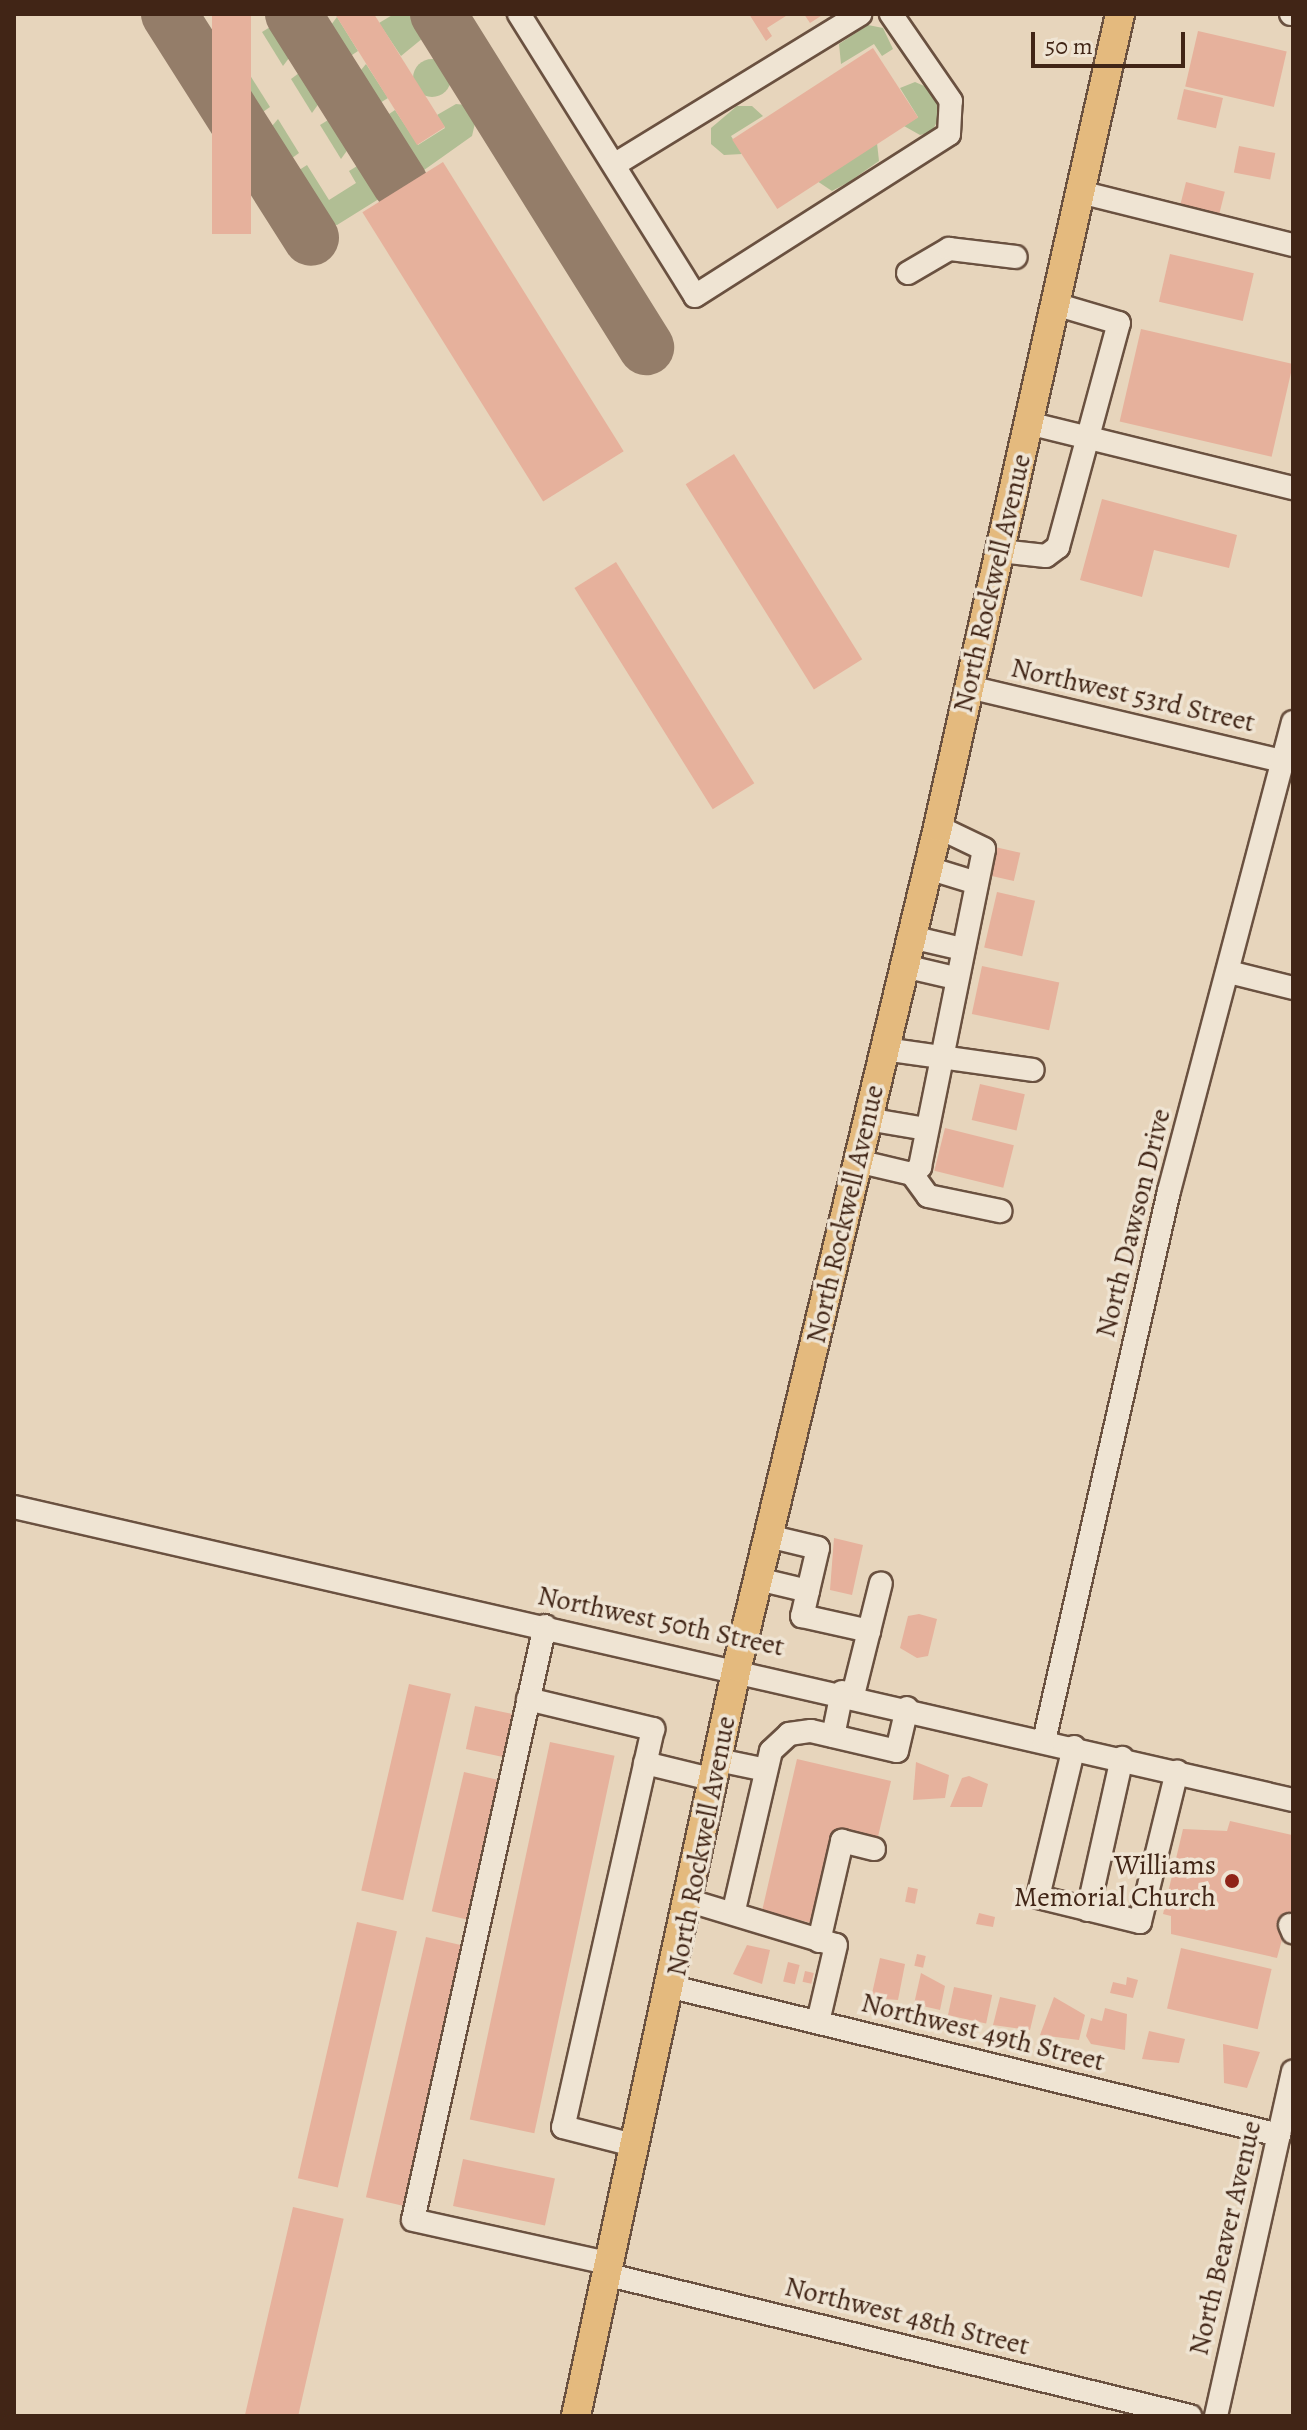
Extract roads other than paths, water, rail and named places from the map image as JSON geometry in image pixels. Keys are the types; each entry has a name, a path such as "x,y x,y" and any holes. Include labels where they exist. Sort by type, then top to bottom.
{"main road":[{"name":"North Rockwell Avenue","path":"576,2416 672,1987 737,1667 938,827 1120,14"}],"street":[{"path":"519,14 695,296 949,134 951,101 891,14"},
{"path":"614,165 860,14"},
{"path":"1080,192 1293,245"},
{"path":"908,273 949,249 1016,257"},
{"path":"1000,551 1046,556 1058,547 1119,323 1055,304"},
{"path":"1028,423 1293,488"},
{"name":"Northwest 53rd Street","path":"969,687 1283,761"},
{"name":"North Dawson Drive","path":"1044,1741 1169,1191 1293,722"},
{"path":"912,1174 920,1167 936,1061 984,849 938,827"},
{"path":"928,868 977,883"},
{"path":"911,937 962,949"},
{"path":"904,966 955,978"},
{"path":"1229,972 1293,988"},
{"path":"884,1049 936,1061 1033,1070"},
{"path":"867,1119 926,1129"},
{"path":"857,1161 912,1174 928,1196 1000,1211"},
{"name":"Northwest 50th Street","path":"14,1507 737,1667 1293,1800"},
{"path":"768,1536 818,1548 802,1616 869,1631"},
{"path":"758,1579 808,1591"},
{"path":"833,1736 869,1631 881,1583"},
{"path":"545,1626 528,1699 653,1729 563,2127 637,2146"},
{"name":"Northwest 48th Street","path":"528,1699 413,2220 1190,2416"},
{"path":"734,1910 771,1751 789,1734 833,1736 897,1751 907,1708"},
{"path":"1074,1747 1038,1897 1088,1910 1140,1922 1177,1771"},
{"path":"1088,1910 1122,1758"},
{"path":"645,1763 716,1770 766,1770"},
{"path":"819,1941 842,1841 874,1849"},
{"path":"690,1901 734,1910 750,1924 836,1945 818,2022"},
{"name":"Northwest 49th Street","path":"672,1987 1279,2135"},
{"name":"North Beaver Avenue","path":"1216,2416 1293,2072"}],"place":[{"name":"Williams Memorial Church","path":"1232,1881"}]}
